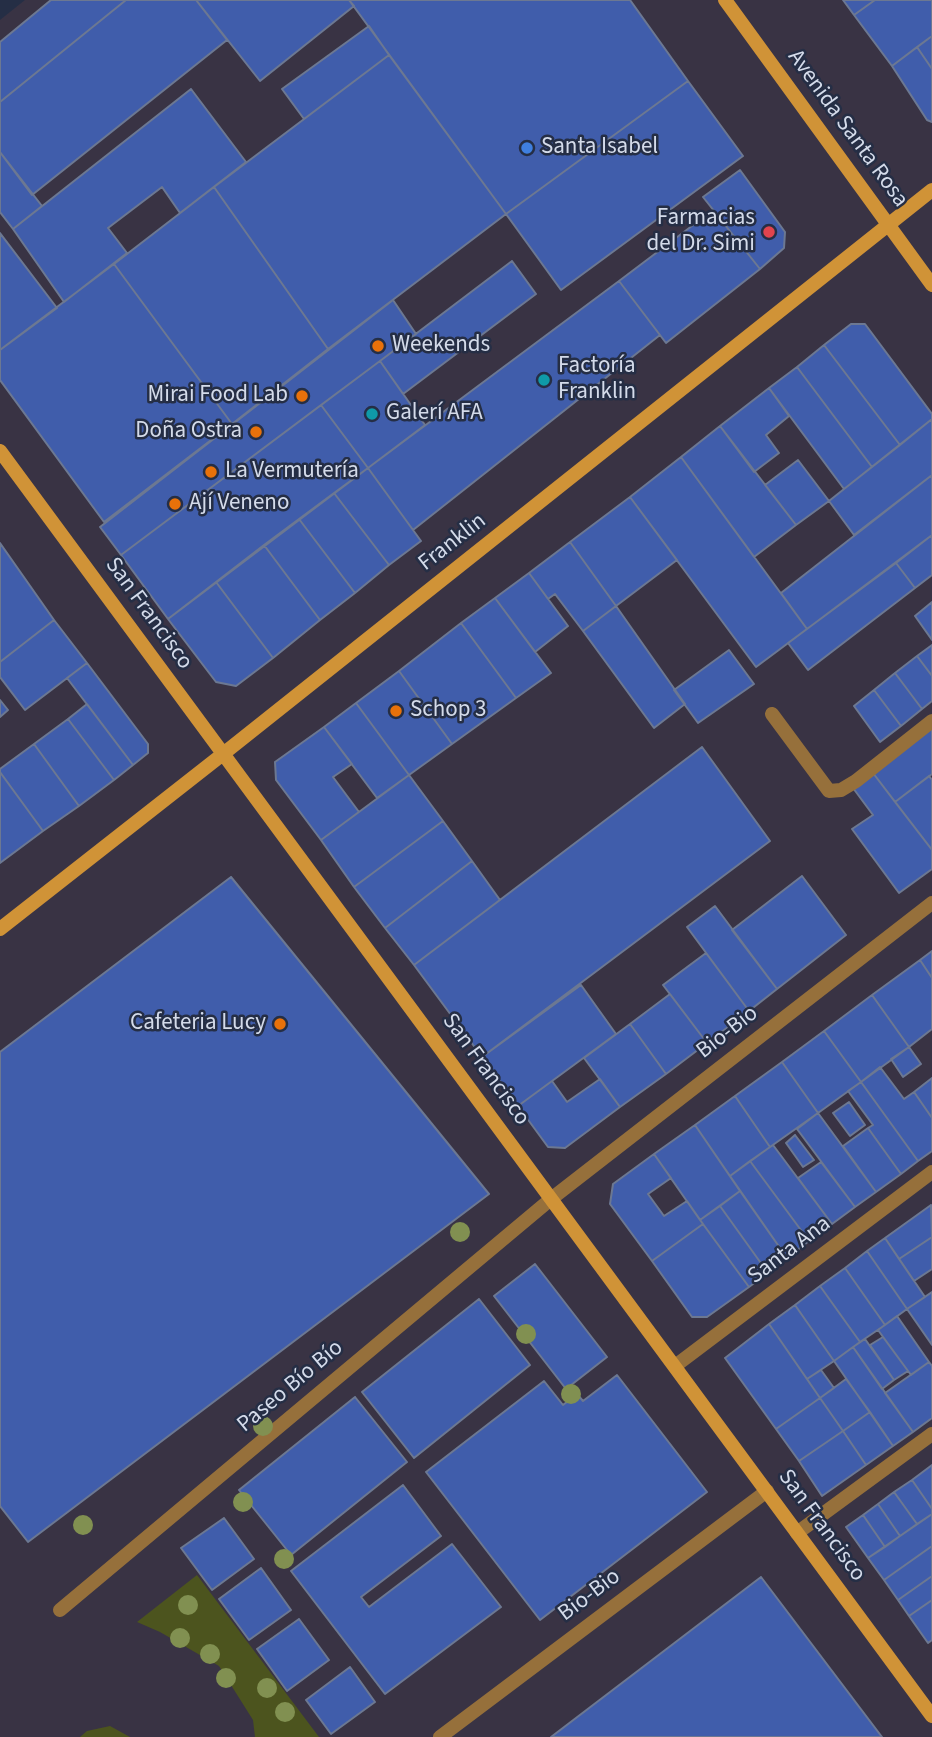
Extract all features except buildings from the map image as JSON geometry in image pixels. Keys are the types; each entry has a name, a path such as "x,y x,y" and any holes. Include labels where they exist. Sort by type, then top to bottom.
{"main road":[{"name":"Avenida Santa Rosa","path":"725,0 932,285"},
{"name":"Franklin","path":"0,929 932,190"},
{"name":"San Francisco","path":"0,451 932,1716"}],"street":[{"path":"772,714 829,791 841,790 856,781 932,721"},
{"name":"Bio-Bio","path":"551,1199 932,903"},
{"name":"Santa Ana","path":"675,1366 932,1172"},
{"name":"Paseo Bío Bío","path":"60,1610 551,1199"},
{"path":"797,1533 932,1434"},
{"name":"Bio-Bio","path":"440,1737 767,1491"}],"shaded area":[{"path":"25,0 932,0 932,1737 0,1737 0,20"}],"green space":[{"path":"197,1575 319,1737 255,1737 253,1720 219,1666 137,1622"},
{"path":"110,1726 130,1737 80,1737 87,1731"}],"place":[{"name":"Santa Isabel","path":"527,148"},
{"name":"Farmacias del Dr. Simi","path":"769,232"},
{"name":"Weekends","path":"378,346"},
{"name":"Factoría Franklin","path":"544,380"},
{"name":"Mirai Food Lab","path":"302,396"},
{"name":"Galerí AFA","path":"372,414"},
{"name":"Doña Ostra","path":"256,432"},
{"name":"La Vermutería","path":"211,472"},
{"name":"Ají Veneno","path":"175,504"},
{"name":"Schop 3","path":"396,711"},
{"name":"Cafeteria Lucy","path":"280,1024"}]}
